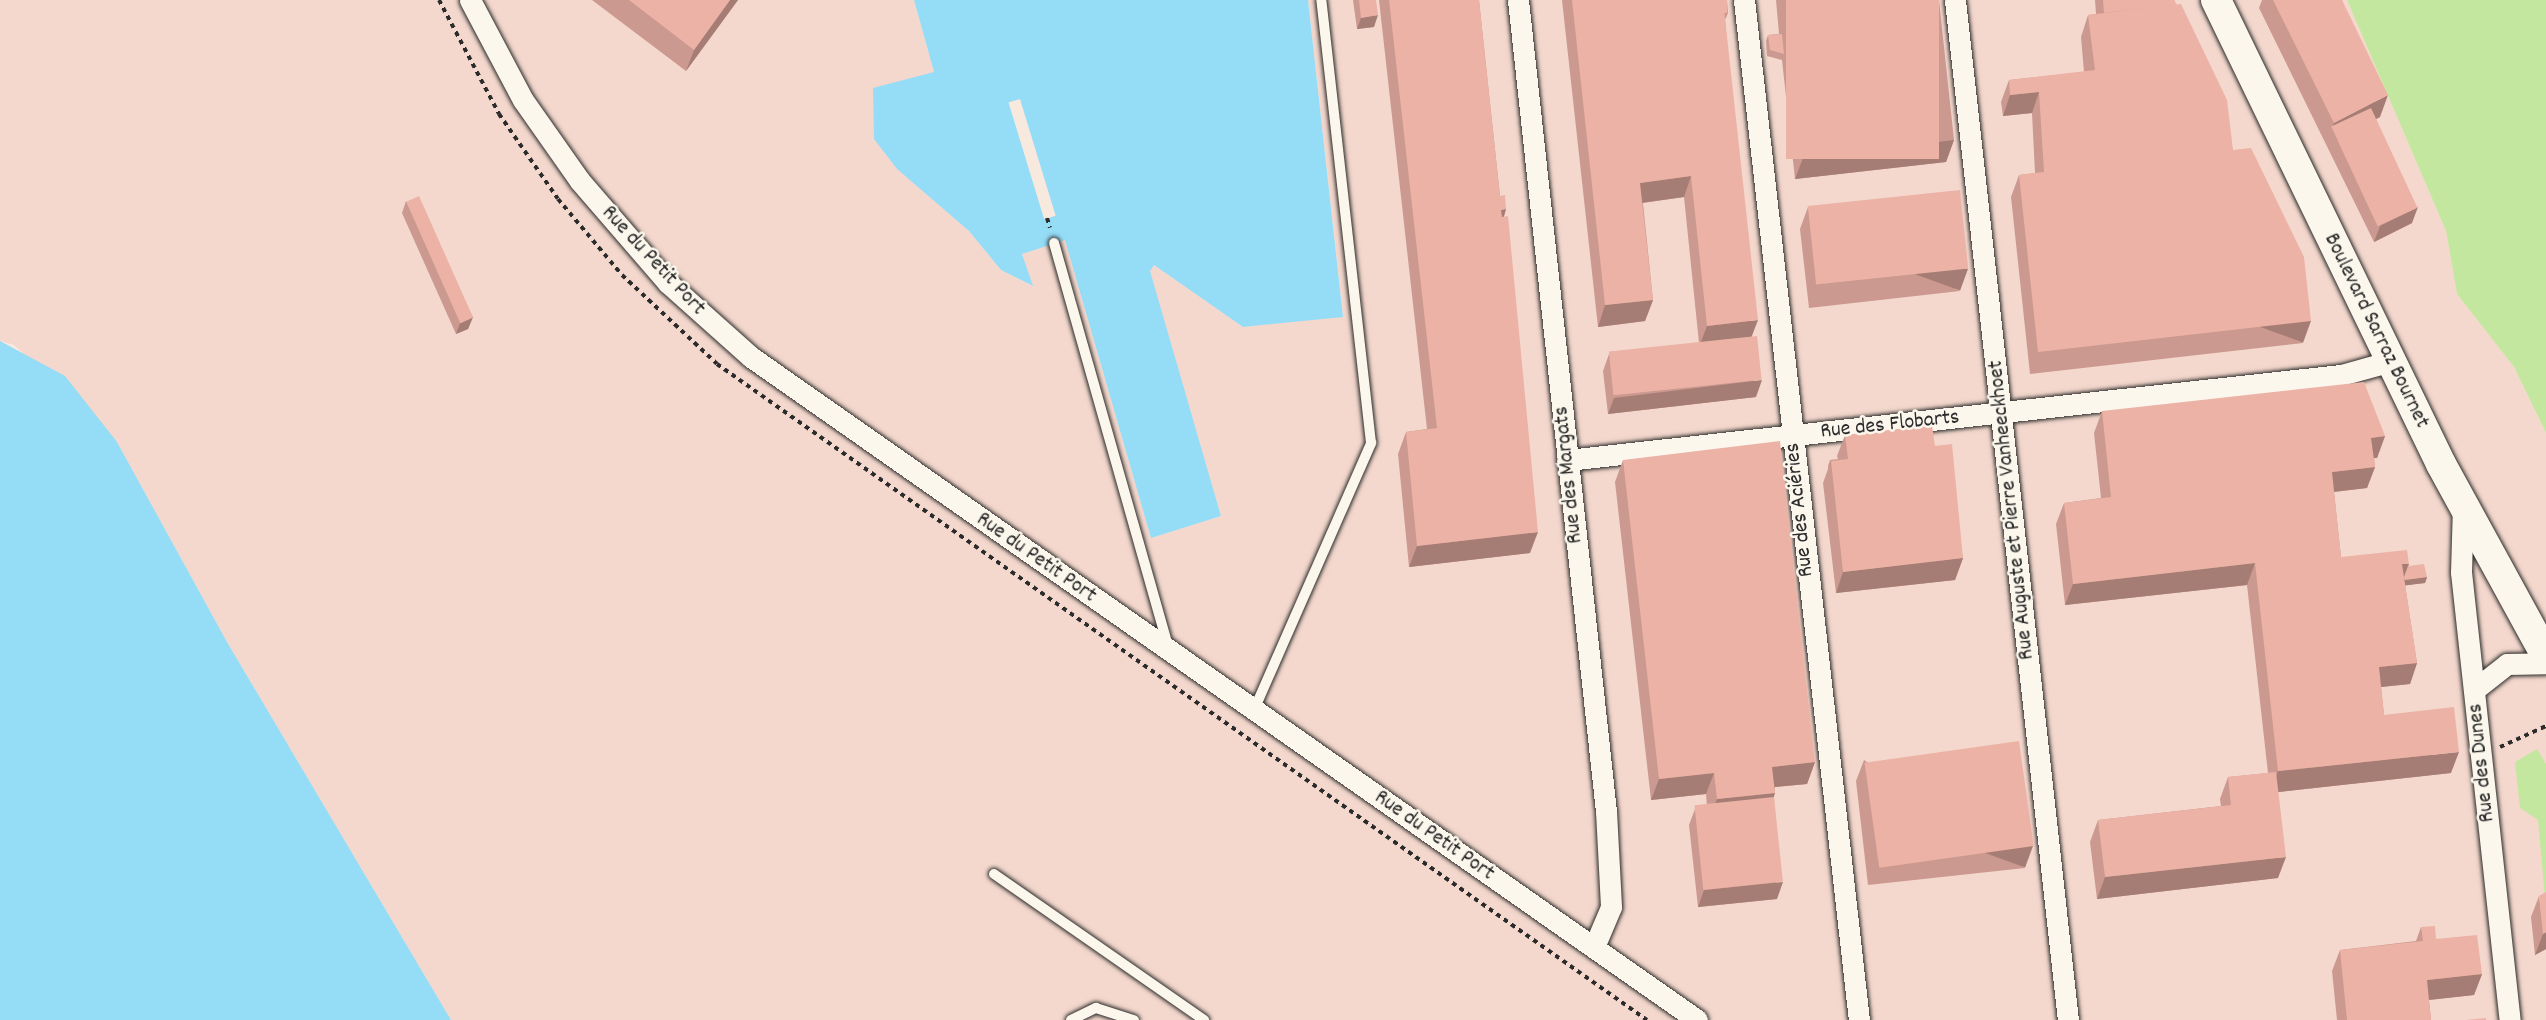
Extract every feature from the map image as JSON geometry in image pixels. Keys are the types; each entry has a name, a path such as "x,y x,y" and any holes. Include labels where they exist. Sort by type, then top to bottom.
{"street":[{"name":"Rue du Petit Port","path":"470,0 498,58 563,158 696,309 787,383 1697,1020"},
{"name":"Rue des Margats","path":"1518,0 1611,876 1610,916 1594,947"},
{"name":"Rue des Aciéries","path":"1744,0 1859,1020"},
{"name":"Rue Auguste et Pierre Vanheeckhoet","path":"1955,0 2068,1020"},
{"name":"Boulevard Sarraz Bournet","path":"2216,0 2463,505 2546,656"},
{"name":"Rue des Flobarts","path":"1567,460 2341,375 2391,361"},
{"name":"Rue des Dunes","path":"2463,505 2460,557 2510,1020"},
{"path":"2474,690 2507,664 2546,663"}],"lane":[{"path":"1254,710 1371,443 1321,0"},
{"path":"1054,243 1170,651"},
{"path":"994,874 1204,1020"},
{"path":"1071,1020 1096,1008 1134,1020"}],"path":[{"path":"2481,756 2546,726"}],"shaded area":[{"path":"0,0 914,0 934,72 897,169 969,231 1001,270 1032,286 1022,254 1065,239 1151,538 1221,516 1149,271 1154,265 1243,327 1343,316 1308,0 2347,0 2446,231 2457,294 2514,367 2546,433 2546,1020 451,1020 227,642 117,442 14,345 0,341"}],"green space":[{"path":"2347,0 2546,0 2546,433 2514,367 2457,294 2446,231"},
{"path":"2537,749 2546,764 2546,909 2538,820 2520,808 2515,762"}],"water":[{"path":"914,0 1308,0 1343,317 1243,327 1154,265 1150,271 1221,516 1151,538 1065,240 1022,254 1033,286 1001,270 969,231 897,169 874,139 873,88 934,72"},
{"path":"0,341 65,376 117,442 227,642 451,1020 0,1020"}],"pier":[{"path":"1020,99 1056,216 1044,219 1009,103"}],"building":[{"path":"629,0 730,0 694,50"},
{"path":"1359,0 1376,0 1378,15 1361,18"},
{"path":"1389,0 1479,0 1500,196 1505,195 1506,209 1501,210 1502,217 1508,216 1538,532 1417,546 1406,432 1437,428"},
{"path":"1572,0 1723,0 1758,320 1707,326 1691,176 1640,183 1653,300 1605,305"},
{"path":"1723,0 1727,0 1727,13 1723,13"},
{"path":"1786,0 1939,0 1939,159 1786,159"},
{"path":"2103,0 2174,0 2177,5 2104,13"},
{"path":"2273,0 2342,0 2388,95 2334,123"},
{"path":"2181,4 2227,100 2233,150 2251,148 2304,257 2311,321 2038,352 2019,175 2044,172 2039,92 2010,95 2009,80 2095,70 2088,15"},
{"path":"1782,34 1784,54 1770,50 1768,35"},
{"path":"2371,108 2417,208 2378,226 2331,127"},
{"path":"1960,190 1968,269 1816,285 1808,206"},
{"path":"419,196 473,318 460,323 406,202"},
{"path":"1757,336 1762,380 1613,395 1609,352"},
{"path":"2364,382 2385,436 2371,438 2375,467 2332,472 2341,557 2407,550 2409,564 2402,564 2417,663 2379,667 2384,715 2454,707 2459,752 2278,771 2255,563 2073,584 2064,503 2111,497 2102,411"},
{"path":"1932,425 1935,446 1952,444 1963,558 1843,572 1831,461 1848,459 1845,435"},
{"path":"1780,441 1815,762 1772,767 1775,793 1717,799 1714,773 1659,779 1623,460"},
{"path":"2424,564 2427,577 2405,580 2408,566"},
{"path":"2019,741 2034,846 1879,868 1865,763"},
{"path":"2276,772 2286,857 2105,877 2098,820 2231,805 2228,777"},
{"path":"1774,797 1783,882 1703,890 1694,805"},
{"path":"2546,892 2546,932 2543,934 2539,896"},
{"path":"2435,926 2436,939 2477,935 2482,974 2427,980 2431,1020 2347,1020 2340,950 2423,941 2421,927"}]}
